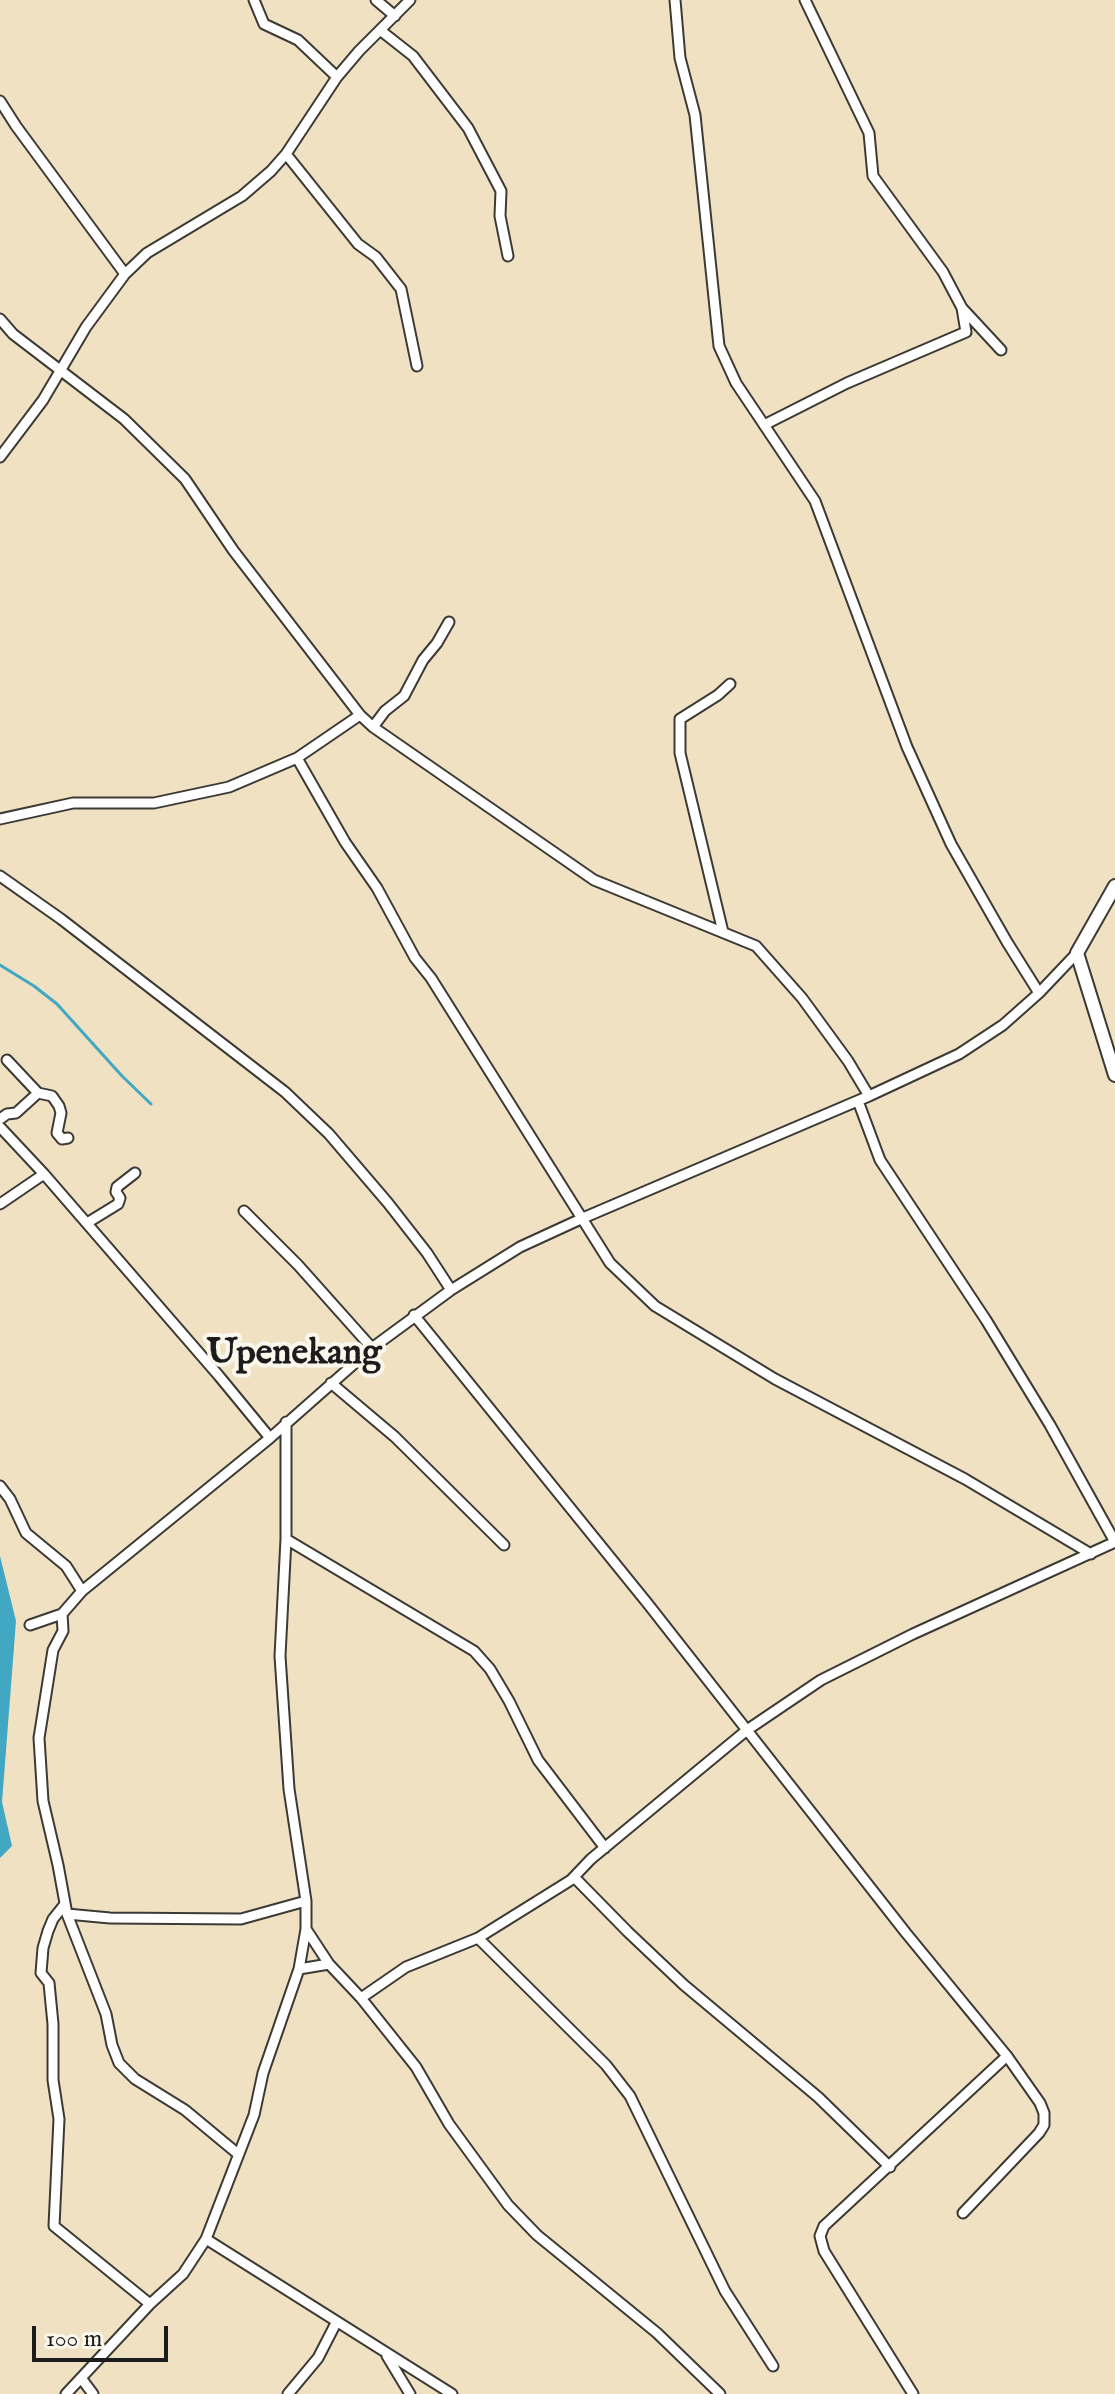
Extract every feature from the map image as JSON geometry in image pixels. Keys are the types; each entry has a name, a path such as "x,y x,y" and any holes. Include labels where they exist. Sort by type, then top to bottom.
{"street":[{"path":"254,0 264,24 298,40 337,77"},
{"path":"376,0 395,16"},
{"path":"0,457 43,400 86,327 125,274 164,241 242,196 265,177 286,154 337,77 410,0"},
{"path":"675,0 680,58 695,115 719,346 736,383 815,501 907,747 951,844 1039,993"},
{"path":"805,0 869,133 873,176 943,272 962,308 1001,350"},
{"path":"380,30 413,56 468,128 501,191 500,216 508,256"},
{"path":"0,101 125,274"},
{"path":"286,154 358,244 376,257 401,289 417,366"},
{"path":"764,425 847,383 966,332 962,308"},
{"path":"0,319 13,334 124,419 185,479 233,550 360,715 373,727 594,880 756,946 802,998 848,1061 869,1096"},
{"path":"373,727 385,711 404,696 423,660 449,622"},
{"path":"723,932 680,753 680,719 730,684"},
{"path":"0,819 73,803 154,803 229,787 297,758 360,715"},
{"path":"297,758 345,842 377,888 415,958 431,978 610,1263 655,1306 775,1379 965,1479 1091,1554"},
{"path":"0,876 61,919 285,1092 329,1134 388,1203 451,1290"},
{"path":"30,1625 62,1614 82,1591 270,1438 414,1315 520,1247 869,1096 959,1054 1003,1025 1077,953 1115,886"},
{"path":"1077,953 1115,1075"},
{"path":"7,1060 38,1093 52,1096 61,1113 57,1133 62,1139 68,1138"},
{"path":"0,1119 16,1113 38,1093"},
{"path":"361,1998 406,1967 478,1938 575,1878 605,1848 747,1730 821,1680 913,1634 1115,1542 1050,1425 986,1320 880,1160 858,1101"},
{"path":"0,1127 87,1223 270,1438"},
{"path":"87,1223 118,1204 117,1187 135,1173"},
{"path":"0,1204 44,1174"},
{"path":"244,1211 298,1265 372,1348"},
{"path":"414,1315 1007,2056 1040,2103 1044,2125 1039,2133 963,2213"},
{"path":"331,1383 395,1437 504,1545"},
{"path":"66,2394 150,2304 183,2274 206,2239 254,2115 263,2073 299,1969 306,1929 306,1901 289,1789 280,1656 286,1539 286,1422"},
{"path":"0,1486 10,1499 26,1533 66,1566 82,1591"},
{"path":"286,1539 474,1651 490,1669 509,1701 538,1760 605,1848"},
{"path":"62,1614 63,1631 53,1650 39,1738 43,1801 66,1909 106,2014 119,2063 135,2079 185,2110 238,2154"},
{"path":"575,1878 684,1985 818,2097 890,2167"},
{"path":"150,2304 54,2226 59,2119 53,2080 49,1983 41,1973 48,1931 53,1919 66,1909 110,1918 241,1919 306,1901"},
{"path":"306,1929 329,1964 361,1998 416,2067 449,2124 508,2205 537,2235 657,2333 720,2394"},
{"path":"478,1938 606,2065 630,2096 725,2291 773,2366"},
{"path":"299,1969 329,1964"},
{"path":"913,2394 824,2251 820,2236 824,2226 1007,2056"},
{"path":"206,2239 452,2394"},
{"path":"288,2394 318,2358 336,2323"},
{"path":"385,2353 410,2394"},
{"path":"81,2378 93,2394"}],"water":[{"path":"0,1556 16,1621 2,1802 12,1846 0,1858"}],"waterway":[{"path":"0,965 57,1004 151,1104"}],"district":[{"name":"Upenekang","path":"294,1356"}]}
